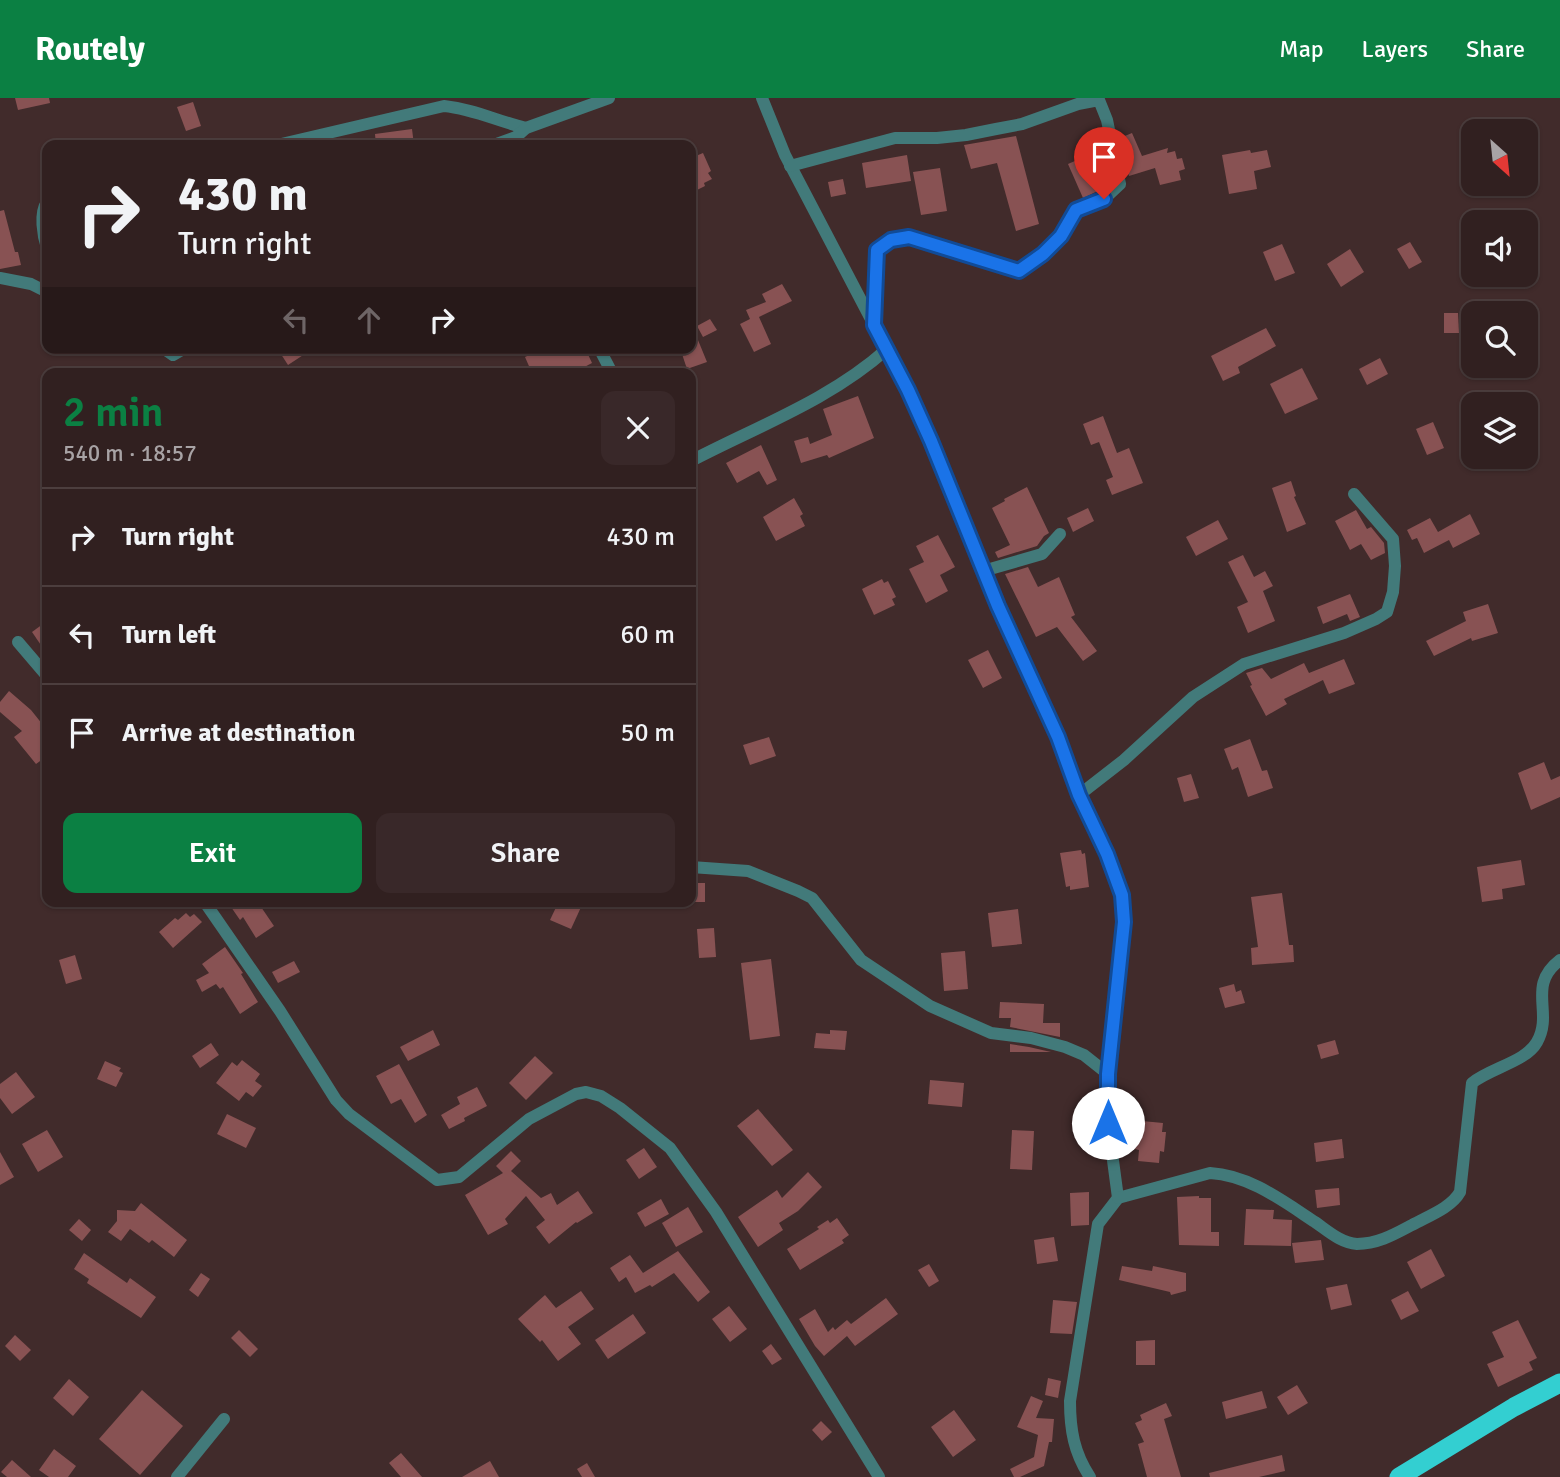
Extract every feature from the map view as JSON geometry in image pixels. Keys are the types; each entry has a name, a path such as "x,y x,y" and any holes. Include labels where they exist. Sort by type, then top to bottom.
{"highway":[{"path":"1399,1477 1514,1407 1560,1383"}],"street":[{"path":"298,140 443,106 468,109 503,123 520,137 609,98"},
{"path":"762,98 790,166 887,349 931,441 983,571 1054,725 1079,795 1107,854 1122,895 1124,922 1108,1074 1108,1123 1118,1198"},
{"path":"790,166 895,138 937,138 996,129 1099,100 1107,120 1120,184 1104,199 1076,210 1061,236 1043,254 1019,271 909,237 891,240 877,250 874,325"},
{"path":"0,278 31,284 42,290"},
{"path":"696,459 811,402 869,366 887,349"},
{"path":"1079,795 1124,760 1193,696 1244,664 1345,632 1387,612 1391,604 1394,579 1395,553 1392,539 1354,494"},
{"path":"983,571 1042,554 1059,534"},
{"path":"18,642 42,670"},
{"path":"696,867 748,871 805,894 823,911 860,960 930,1006 991,1033 1031,1038 1065,1047 1084,1055 1108,1074"},
{"path":"208,907 280,1010 336,1100 349,1114 437,1180 459,1177 529,1119 576,1094 586,1092 601,1096 620,1108 670,1148 752,1268 879,1477"},
{"path":"1090,1477 1074,1447 1070,1426 1070,1401 1098,1224 1118,1198 1210,1173 1224,1174 1245,1181 1277,1198 1344,1242 1357,1244 1385,1239 1424,1219 1452,1202 1460,1192 1472,1083 1484,1074 1523,1056 1537,1043 1542,1026 1542,983 1546,974 1560,960"},
{"path":"177,1477 224,1419"}],"building":[{"path":"15,98 49,98 50,103 18,110"},
{"path":"193,102 201,126 186,131 177,107"},
{"path":"412,129 413,140 376,140 375,134"},
{"path":"1132,133 1142,156 1168,148 1167,153 1175,151 1177,159 1182,158 1185,169 1179,171 1181,180 1160,185 1155,168 1129,176 1120,138"},
{"path":"1016,136 1039,224 1016,231 997,163 971,169 964,145"},
{"path":"1250,150 1251,153 1267,150 1271,167 1254,171 1257,189 1229,194 1222,155"},
{"path":"703,153 712,179 696,190 696,156"},
{"path":"1093,153 1107,184 1083,198 1068,164"},
{"path":"907,155 911,181 866,188 862,163"},
{"path":"940,168 947,211 921,215 913,172"},
{"path":"843,179 846,194 831,197 828,182"},
{"path":"4,210 21,265 0,269 0,211"},
{"path":"1410,242 1422,262 1409,269 1397,249"},
{"path":"1282,244 1295,273 1275,281 1263,252"},
{"path":"1350,249 1364,272 1341,287 1327,264"},
{"path":"782,284 792,301 759,317 771,344 754,352 740,324 750,319 746,310 766,302 762,294"},
{"path":"1444,313 1458,313 1459,333 1444,333"},
{"path":"710,319 717,330 703,337 697,326"},
{"path":"1266,328 1276,346 1238,367 1240,373 1223,381 1211,356"},
{"path":"696,335 707,362 687,368 682,354 696,354"},
{"path":"281,354 305,354 288,365"},
{"path":"531,354 588,354 592,363 582,368 530,368 525,357"},
{"path":"1380,358 1388,374 1367,385 1359,369"},
{"path":"1302,368 1318,399 1285,414 1270,384"},
{"path":"858,396 874,438 829,458 827,455 801,463 794,441 808,437 810,444 832,435 823,409"},
{"path":"1103,416 1117,453 1129,448 1143,483 1112,495 1106,480 1113,477 1099,442 1091,445 1083,424"},
{"path":"1433,422 1444,448 1427,455 1416,429"},
{"path":"761,445 777,480 767,485 759,471 737,483 726,463"},
{"path":"1291,481 1296,496 1294,497 1306,524 1287,532 1272,488"},
{"path":"1027,487 1049,533 1037,546 998,558 995,552 1010,545 992,508"},
{"path":"794,498 803,514 800,516 805,526 776,541 763,517"},
{"path":"1088,508 1094,521 1073,532 1067,518"},
{"path":"1356,510 1367,529 1371,527 1384,543 1385,553 1371,560 1361,544 1350,550 1335,521"},
{"path":"1470,514 1480,534 1453,548 1449,540 1424,553 1417,538 1412,540 1407,530 1430,518 1438,532"},
{"path":"1218,520 1228,539 1196,556 1186,537"},
{"path":"938,535 955,567 940,575 948,591 926,603 909,569 924,562 916,546"},
{"path":"1243,555 1254,577 1265,571 1273,586 1263,591 1275,621 1248,633 1237,607 1248,602 1228,562"},
{"path":"1028,567 1038,587 1059,577 1075,615 1071,617 1097,651 1083,661 1057,627 1036,637 1005,574"},
{"path":"882,579 884,583 888,581 896,597 892,599 895,605 874,615 862,589"},
{"path":"1350,594 1360,617 1350,621 1347,614 1323,624 1317,607"},
{"path":"1488,604 1498,633 1472,641 1471,638 1434,656 1426,641 1466,621 1463,612"},
{"path":"42,625 42,647 32,632"},
{"path":"988,650 1002,678 983,688 968,660"},
{"path":"1344,659 1355,684 1329,694 1323,680 1284,699 1287,704 1266,716 1246,673 1262,668 1271,679 1304,663 1309,673"},
{"path":"9,691 42,724 42,760 36,764 14,737 22,731 0,712 0,702"},
{"path":"769,737 776,756 750,765 743,745"},
{"path":"1250,739 1262,771 1267,770 1273,788 1248,797 1238,767 1232,770 1224,749"},
{"path":"1544,762 1551,780 1560,776 1560,797 1531,810 1518,773"},
{"path":"1191,774 1199,798 1184,802 1177,778"},
{"path":"1081,850 1082,854 1085,853 1089,887 1070,890 1070,886 1066,887 1060,853"},
{"path":"1521,860 1525,885 1502,889 1503,899 1482,902 1477,867"},
{"path":"696,883 705,883 705,902 696,902"},
{"path":"1282,893 1294,962 1252,965 1251,948 1258,947 1251,897"},
{"path":"231,907 261,907 274,926 256,938 243,917 240,920"},
{"path":"556,907 581,907 571,929 550,920"},
{"path":"1018,909 1022,944 992,947 988,913"},
{"path":"186,913 190,917 194,914 202,922 173,948 159,932 175,918 178,920"},
{"path":"714,928 716,957 699,958 697,929"},
{"path":"225,947 258,1002 240,1014 223,987 220,989 216,984 202,992 196,980 209,973 202,964"},
{"path":"965,951 968,989 944,991 941,953"},
{"path":"75,955 82,979 66,984 59,960"},
{"path":"771,959 780,1036 750,1040 741,963"},
{"path":"294,961 300,972 278,983 272,972"},
{"path":"1234,984 1236,992 1241,990 1245,1003 1225,1008 1219,988"},
{"path":"1000,1002 1044,1004 1043,1023 1060,1023 1060,1037 1010,1027 1011,1018 999,1018"},
{"path":"433,1030 440,1045 408,1061 400,1047"},
{"path":"830,1030 847,1031 845,1050 814,1048 816,1033 830,1034"},
{"path":"1335,1040 1339,1054 1321,1059 1317,1045"},
{"path":"211,1043 219,1055 200,1068 192,1056"},
{"path":"1010,1044 1029,1047 1051,1052 1010,1052"},
{"path":"535,1056 553,1073 526,1100 509,1083"},
{"path":"242,1060 260,1074 255,1081 262,1086 253,1097 246,1092 239,1101 216,1083 232,1062 237,1066"},
{"path":"105,1061 121,1068 119,1071 123,1073 116,1087 97,1079"},
{"path":"399,1064 427,1115 415,1123 401,1099 391,1104 376,1076"},
{"path":"16,1072 35,1097 12,1114 0,1098 0,1084"},
{"path":"930,1080 964,1083 962,1107 928,1104"},
{"path":"477,1087 487,1106 449,1129 441,1115 460,1104 457,1097"},
{"path":"758,1109 793,1150 772,1166 737,1126"},
{"path":"227,1114 256,1128 246,1148 217,1134"},
{"path":"1142,1121 1163,1123 1162,1132 1166,1132 1164,1152 1160,1151 1159,1163 1138,1161 1139,1150 1135,1149 1137,1130 1141,1130"},
{"path":"47,1130 63,1157 38,1172 22,1144"},
{"path":"1012,1130 1034,1131 1032,1170 1010,1169"},
{"path":"1342,1139 1344,1158 1316,1162 1314,1143"},
{"path":"644,1148 657,1167 639,1179 626,1160"},
{"path":"511,1151 521,1161 511,1171 541,1198 551,1193 557,1205 578,1191 593,1213 576,1222 549,1244 536,1227 545,1220 526,1196 505,1219 508,1224 488,1235 465,1195 503,1173 496,1166"},
{"path":"0,1152 14,1177 0,1185"},
{"path":"808,1172 822,1187 798,1211 779,1223 783,1230 758,1247 738,1217 777,1190 782,1198"},
{"path":"1339,1188 1340,1205 1317,1208 1315,1190"},
{"path":"1089,1192 1089,1225 1071,1226 1070,1193"},
{"path":"1177,1197 1211,1198 1211,1232 1219,1232 1219,1246 1179,1245"},
{"path":"661,1199 669,1214 645,1227 637,1213"},
{"path":"141,1203 187,1240 174,1257 152,1240 149,1243 130,1229 121,1241 108,1232 117,1221 117,1210 135,1211"},
{"path":"688,1207 703,1232 676,1247 662,1223"},
{"path":"1246,1209 1274,1210 1273,1219 1292,1220 1291,1246 1244,1245"},
{"path":"837,1218 849,1235 842,1240 844,1243 800,1270 787,1249 819,1229 817,1227 828,1220 830,1223"},
{"path":"79,1219 91,1230 82,1241 69,1230"},
{"path":"1054,1237 1058,1261 1037,1264 1034,1240"},
{"path":"1321,1240 1324,1260 1295,1263 1292,1243"},
{"path":"1431,1249 1445,1276 1421,1289 1407,1262"},
{"path":"678,1251 710,1292 698,1302 674,1273 652,1287 650,1285 635,1293 626,1277 619,1282 610,1268 630,1255 643,1273"},
{"path":"84,1253 127,1283 130,1278 156,1297 141,1318 87,1283 89,1279 74,1269"},
{"path":"929,1264 939,1281 929,1287 918,1270"},
{"path":"1122,1266 1152,1271 1153,1266 1186,1273 1186,1291 1171,1295 1170,1292 1119,1280"},
{"path":"201,1273 210,1279 198,1297 189,1290"},
{"path":"1347,1284 1352,1305 1331,1310 1326,1288"},
{"path":"581,1291 594,1309 568,1327 581,1344 558,1361 542,1340 540,1342 518,1319 545,1295 556,1308"},
{"path":"1408,1291 1419,1311 1401,1320 1391,1300"},
{"path":"886,1298 898,1314 855,1346 847,1336 824,1356 799,1319 815,1309 828,1332 847,1320 851,1324"},
{"path":"1053,1300 1077,1302 1072,1334 1050,1333"},
{"path":"729,1306 747,1329 730,1342 712,1319"},
{"path":"633,1314 646,1333 608,1359 595,1340"},
{"path":"1518,1320 1537,1358 1529,1362 1533,1370 1498,1387 1487,1364 1504,1357 1492,1332"},
{"path":"239,1330 258,1349 250,1357 231,1338"},
{"path":"15,1335 31,1350 20,1361 5,1346"},
{"path":"1155,1340 1155,1365 1136,1365 1136,1341"},
{"path":"771,1344 782,1359 772,1365 762,1351"},
{"path":"1048,1378 1061,1381 1058,1398 1045,1395"},
{"path":"69,1379 89,1397 73,1416 53,1398"},
{"path":"1297,1385 1308,1403 1288,1415 1277,1397"},
{"path":"142,1390 183,1426 140,1475 99,1439"},
{"path":"1262,1391 1267,1408 1226,1419 1222,1402"},
{"path":"1031,1396 1043,1401 1036,1418 1054,1419 1052,1442 1049,1442 1044,1466 1014,1477 1010,1469 1034,1457 1038,1435 1017,1427"},
{"path":"1166,1403 1172,1416 1164,1419 1181,1477 1147,1477 1138,1444 1144,1442 1135,1423 1142,1420 1140,1415"},
{"path":"954,1410 976,1440 953,1457 931,1427"},
{"path":"821,1421 832,1432 822,1441 812,1430"},
{"path":"54,1449 76,1466 68,1477 49,1477 39,1470"},
{"path":"401,1453 422,1477 401,1477 389,1463"},
{"path":"1282,1455 1285,1471 1259,1477 1210,1477 1209,1473"},
{"path":"12,1460 31,1477 7,1477 1,1472"},
{"path":"490,1461 499,1477 462,1477"},
{"path":"587,1463 595,1477 582,1477 577,1469"}],"route":[{"path":"1104,199 1076,210 1061,236 1043,254 1019,271 909,237 891,240 877,250 874,325 931,441 998,606 1048,713 1079,795 1107,854 1122,895 1124,922 1108,1074 1108,1123"}]}
